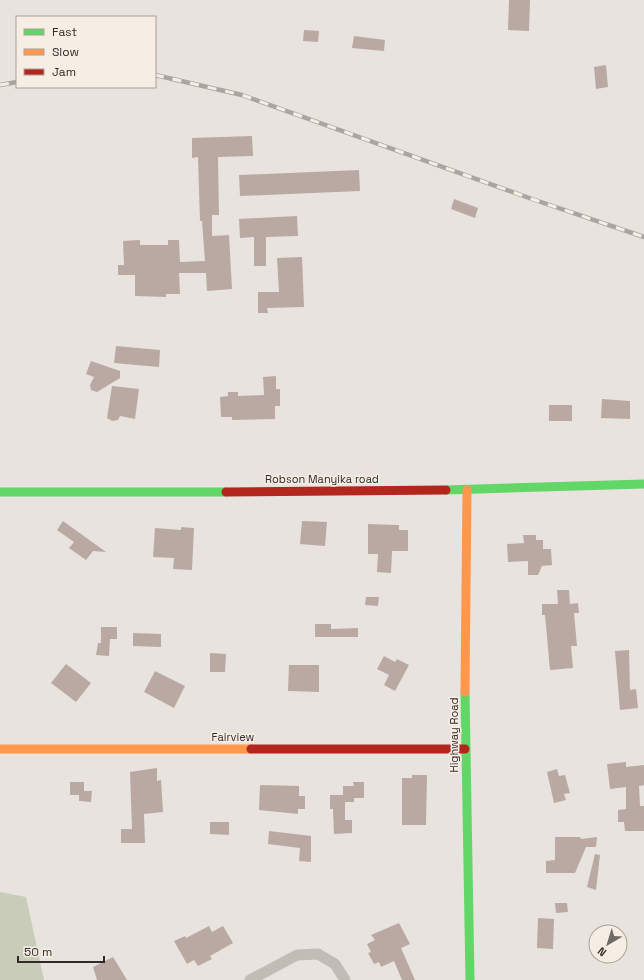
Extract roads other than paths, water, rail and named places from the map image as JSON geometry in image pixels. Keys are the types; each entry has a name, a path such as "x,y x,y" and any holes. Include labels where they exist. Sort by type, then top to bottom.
{"street":[{"name":"Robson Manyika road","path":"0,492 173,493 467,490 644,484"},
{"name":"Highway Road","path":"467,490 465,749 470,980"},
{"name":"Fairview","path":"0,749 465,749"},
{"path":"250,980 297,955 318,954 335,964 345,980"}],"railway":[{"path":"156,75 242,95 532,199 644,237"},
{"path":"0,85 16,82"}]}
